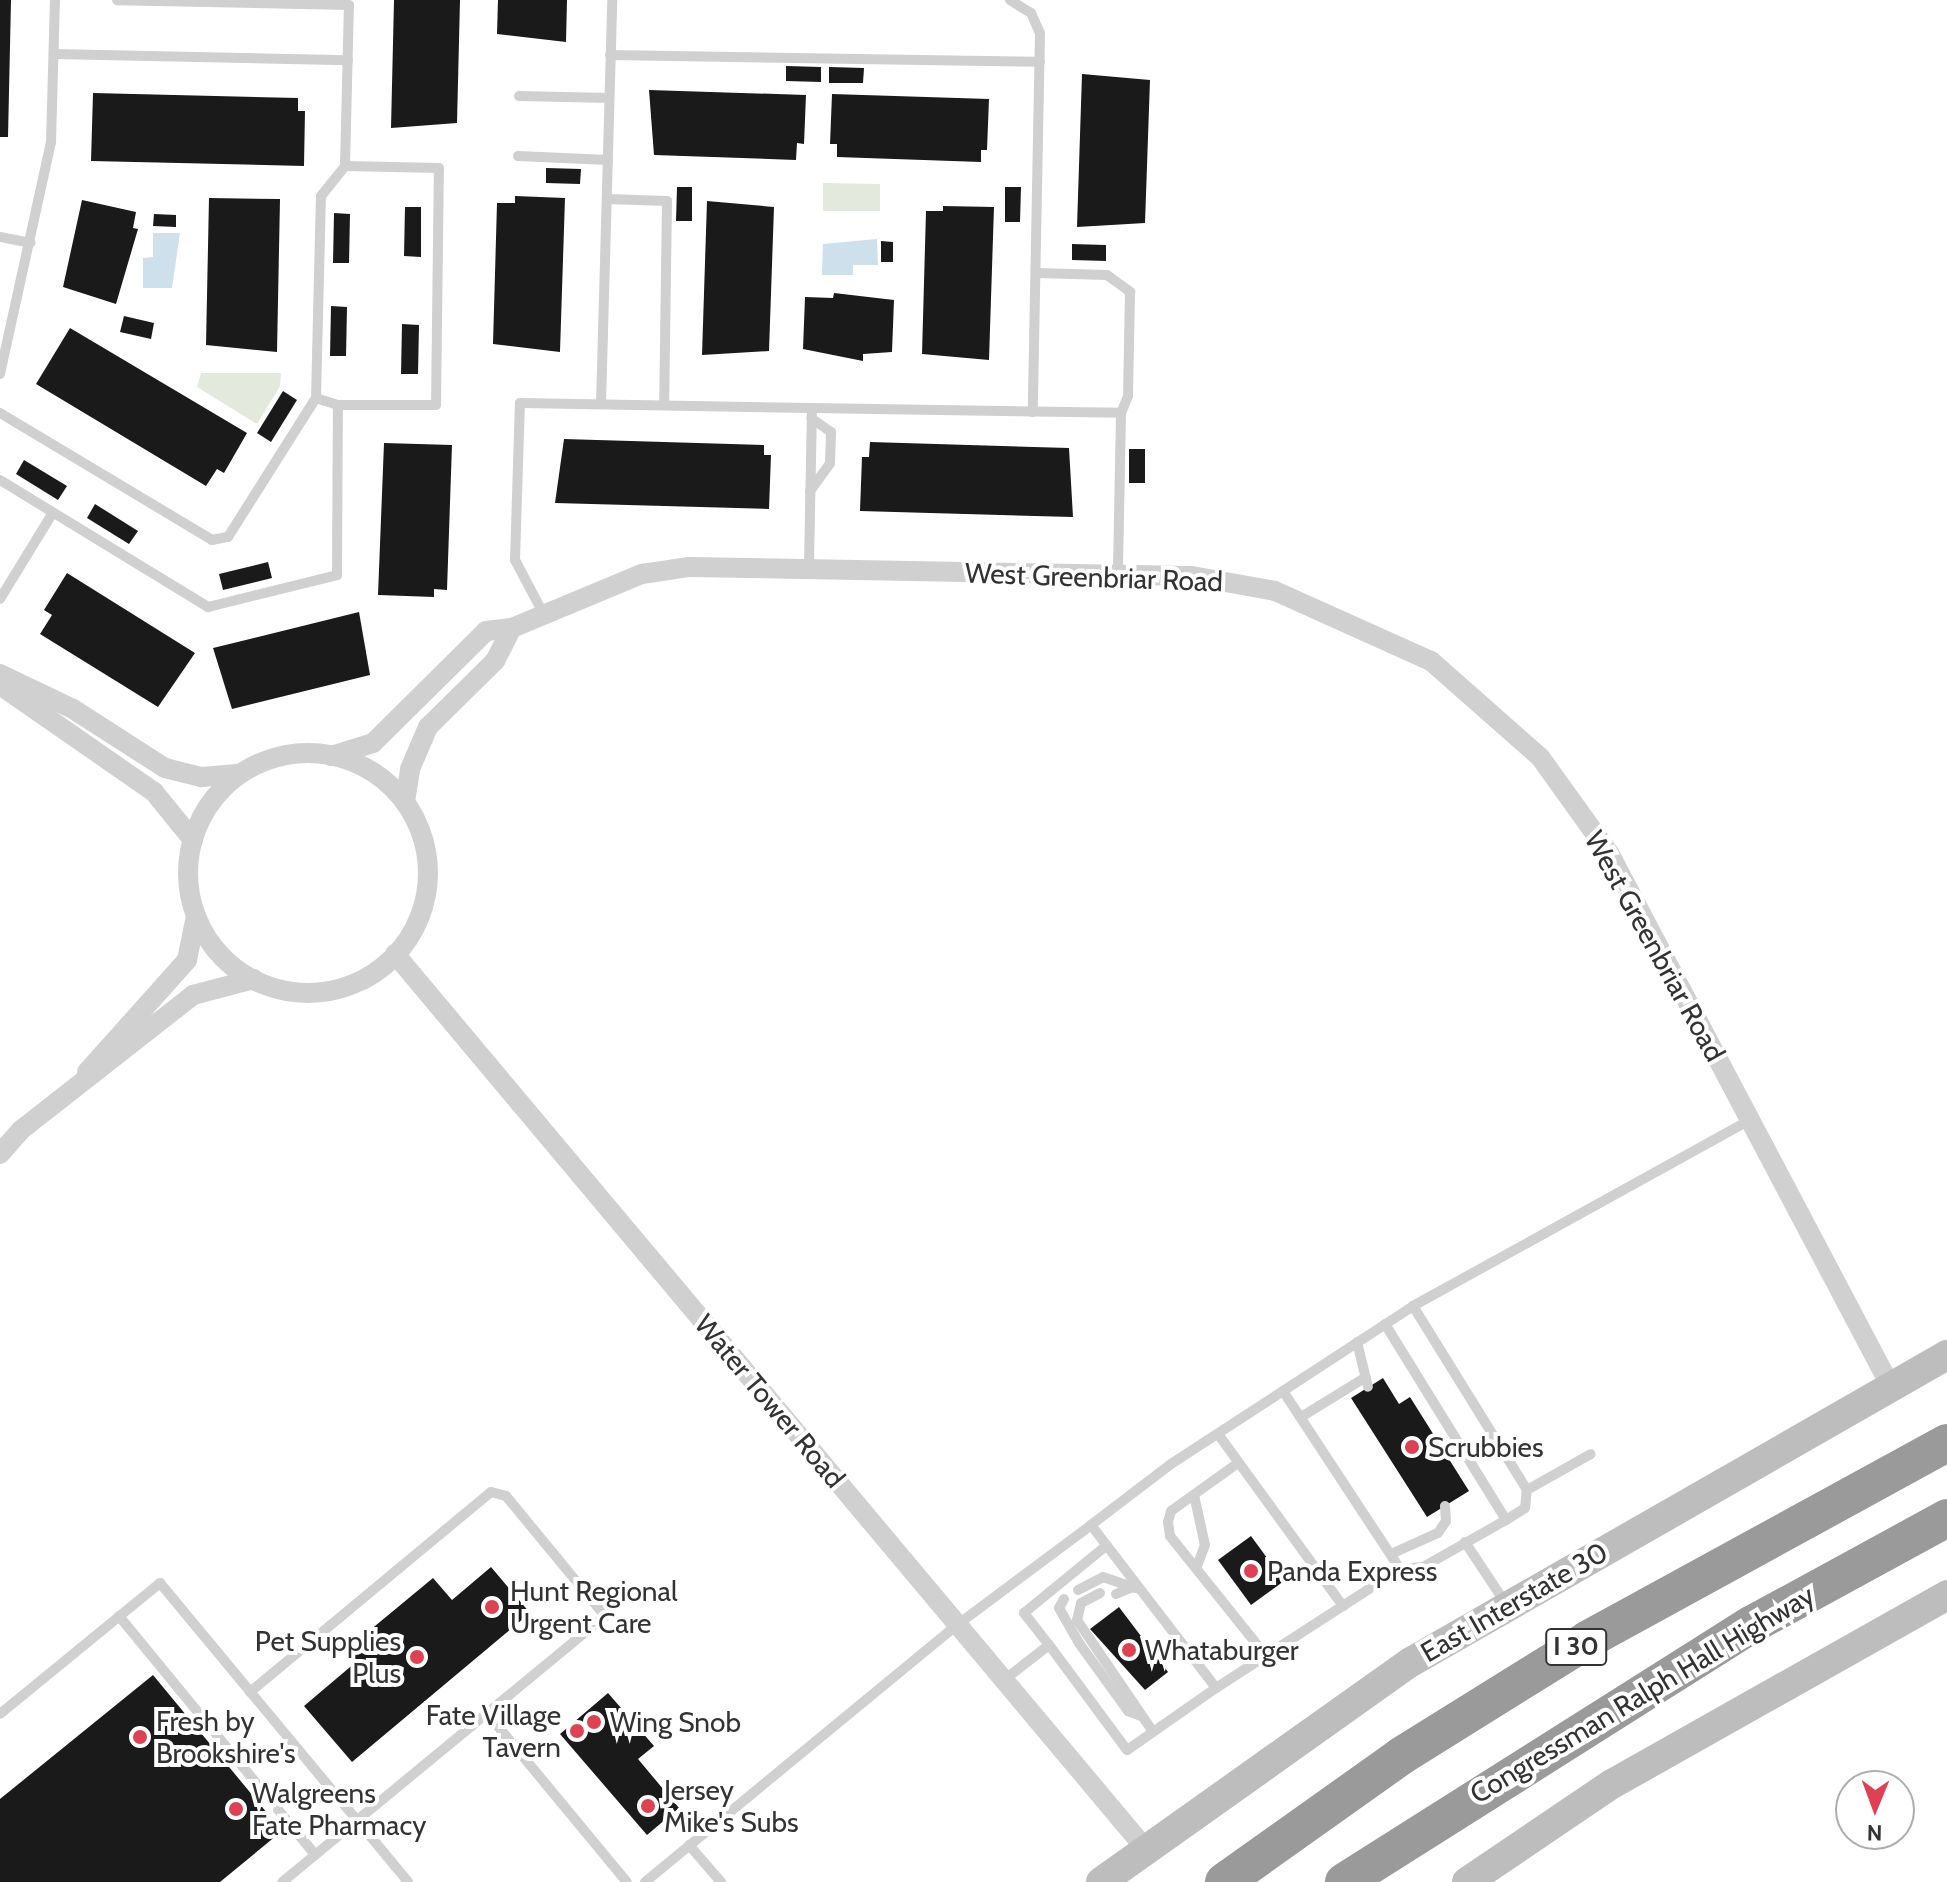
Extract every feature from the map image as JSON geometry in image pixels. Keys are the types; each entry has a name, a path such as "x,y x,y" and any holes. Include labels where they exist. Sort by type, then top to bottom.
{"highway":[{"name":"I 30","path":"1224,1882 1401,1756 1587,1640 1947,1443"},
{"name":"Congressman Ralph Hall Highway","path":"1344,1882 1751,1625 1947,1518"}],"main road":[{"name":"East Interstate 30","path":"1101,1882 1411,1662 1947,1355"},
{"path":"1467,1882 1612,1784 1947,1595"}],"street":[{"name":"West Greenbriar Road","path":"331,756 373,743 486,631 512,628 642,574 689,567 1204,577 1275,591 1431,661 1540,757 1609,853 1890,1385"},
{"path":"405,802 410,769 428,727 495,661 512,628"},
{"path":"0,674 73,709 165,768 202,777 240,774 278,757 331,756 377,775 405,802 423,837 428,876 421,914 395,954 372,974 335,989 297,992 254,979 215,948 196,916 188,879 193,840 211,803 240,774"},
{"path":"0,685 154,792 193,840"},
{"path":"0,1154 80,1082 187,960 196,916"},
{"name":"Water Tower Road","path":"395,954 1145,1848"},
{"path":"80,1082 127,1053 193,995 254,979"}],"lane":[{"path":"0,374 51,142 55,0"},
{"path":"0,413 212,540 228,537 316,398 321,196 345,166 349,5 117,0"},
{"path":"601,404 612,0"},
{"path":"1010,0 1031,13 1040,33 1033,412"},
{"path":"54,54 348,60"},
{"path":"610,55 1040,62"},
{"path":"519,96 609,98"},
{"path":"518,156 608,160"},
{"path":"316,398 338,405 436,405 439,168 345,166"},
{"path":"607,199 667,201 664,405"},
{"path":"0,237 30,243"},
{"path":"1037,273 1107,275 1130,292 1128,396 1121,413 1118,575"},
{"path":"543,613 515,560 520,403 664,405 812,413 1121,413"},
{"path":"0,480 208,607 337,575 338,405"},
{"path":"809,568 812,413"},
{"path":"810,491 830,463 831,432 812,413"},
{"path":"0,599 52,514"},
{"path":"645,1882 957,1625 1218,1434 1413,1306 1750,1120"},
{"path":"1106,1546 1024,1613 1127,1750 1216,1688 1400,1569 1423,1567 1525,1508 1527,1490 1413,1306"},
{"path":"1385,1324 1506,1520"},
{"path":"1301,1417 1367,1382 1357,1342"},
{"path":"1283,1391 1400,1569"},
{"path":"1218,1434 1343,1606"},
{"path":"1527,1490 1591,1454"},
{"path":"1238,1463 1194,1495 1168,1522 1170,1536 1266,1656"},
{"path":"250,1692 491,1492 506,1496 605,1616 282,1882"},
{"path":"1194,1495 1205,1545 1196,1568"},
{"path":"1391,1554 1438,1533 1446,1521 1445,1506"},
{"path":"1091,1525 1134,1588 1216,1688"},
{"path":"1465,1542 1507,1606"},
{"path":"1078,1590 1103,1577 1134,1588"},
{"path":"0,1714 160,1583 408,1882"},
{"path":"1116,1594 1134,1588"},
{"path":"1100,1593 1081,1603 1077,1620 1153,1732"},
{"path":"1064,1599 1059,1608 1079,1643 1128,1711 1141,1716"},
{"path":"119,1616 315,1855"},
{"path":"1004,1680 1049,1645"},
{"path":"487,1713 627,1882"},
{"path":"689,1845 721,1882"}],"shaded area":[{"path":"823,183 880,184 880,211 823,211"},
{"path":"201,373 281,373 280,386 257,424 197,387"}],"water":[{"path":"153,233 180,233 172,288 143,288 143,258 153,257"},
{"path":"877,239 878,265 853,265 853,275 822,275 823,244"}],"building":[{"path":"0,0 11,0 8,137 0,137"},
{"path":"394,0 460,0 457,123 391,128"},
{"path":"498,0 567,0 566,42 497,34"},
{"path":"786,66 821,67 821,82 786,81"},
{"path":"829,67 864,68 863,83 829,83"},
{"path":"1082,74 1150,80 1145,223 1077,227"},
{"path":"649,90 806,95 804,144 797,143 796,160 654,155"},
{"path":"93,93 298,98 298,111 305,111 304,166 91,161"},
{"path":"832,94 989,99 987,150 981,150 981,162 837,157 837,144 830,144"},
{"path":"546,168 581,169 580,184 546,183"},
{"path":"677,187 692,187 692,221 676,221"},
{"path":"1005,187 1021,187 1020,222 1005,222"},
{"path":"515,196 565,198 560,352 493,344 497,203 515,203"},
{"path":"209,198 280,199 277,352 206,345"},
{"path":"82,200 136,212 133,228 138,229 116,304 63,287"},
{"path":"707,201 774,207 769,351 702,355"},
{"path":"943,206 994,207 989,360 922,354 926,211 943,211"},
{"path":"405,207 421,207 421,257 404,256"},
{"path":"334,213 350,214 349,263 333,263"},
{"path":"154,214 176,215 176,227 153,226"},
{"path":"881,241 893,242 893,262 881,262"},
{"path":"1072,244 1106,245 1106,261 1072,260"},
{"path":"834,293 894,300 892,352 863,354 863,361 803,349 805,297 833,298"},
{"path":"331,306 347,307 346,356 330,356"},
{"path":"124,316 154,323 151,339 120,332"},
{"path":"402,324 419,325 418,374 401,374"},
{"path":"70,328 247,433 224,473 217,469 206,486 36,384"},
{"path":"283,391 297,400 271,442 257,433"},
{"path":"564,439 764,445 764,455 771,455 769,509 555,503"},
{"path":"870,442 1069,448 1073,517 860,511 862,457 869,457"},
{"path":"384,443 452,445 447,590 434,589 434,597 378,595"},
{"path":"1129,449 1145,449 1145,483 1129,483"},
{"path":"24,460 67,486 58,500 16,474"},
{"path":"95,504 138,531 129,544 87,518"},
{"path":"268,562 272,578 223,590 219,574"},
{"path":"67,573 195,653 158,707 40,634 52,615 44,610"},
{"path":"359,612 370,675 232,709 213,648"},
{"name":"Scrubbies","path":"1383,1378 1399,1404 1410,1397 1469,1491 1427,1517 1351,1398"},
{"name":"Panda Express","path":"1251,1536 1284,1581 1251,1605 1218,1560"},
{"path":"491,1567 530,1613 352,1762 304,1706 356,1662 346,1650 433,1578 452,1600"},
{"name":"Whataburger","path":"1119,1607 1168,1672 1145,1690 1090,1629"},
{"name":"Fresh by Brookshire's","path":"153,1675 282,1831 220,1882 0,1882 0,1799"},
{"path":"608,1693 654,1746 638,1759 679,1808 647,1835 560,1734"}],"place":[{"name":"Scrubbies","path":"1412,1447"},
{"name":"Panda Express","path":"1251,1571"},
{"name":"Hunt Regional Urgent Care","path":"492,1607"},
{"name":"Whataburger","path":"1129,1650"},
{"name":"Pet Supplies Plus","path":"417,1657"},
{"name":"Wing Snob","path":"594,1722"},
{"name":"Fate Village Tavern","path":"577,1731"},
{"name":"Fresh by Brookshire's","path":"140,1737"},
{"name":"Jersey Mike's Subs","path":"648,1806"},
{"name":"Walgreens Fate Pharmacy","path":"236,1809"}]}
